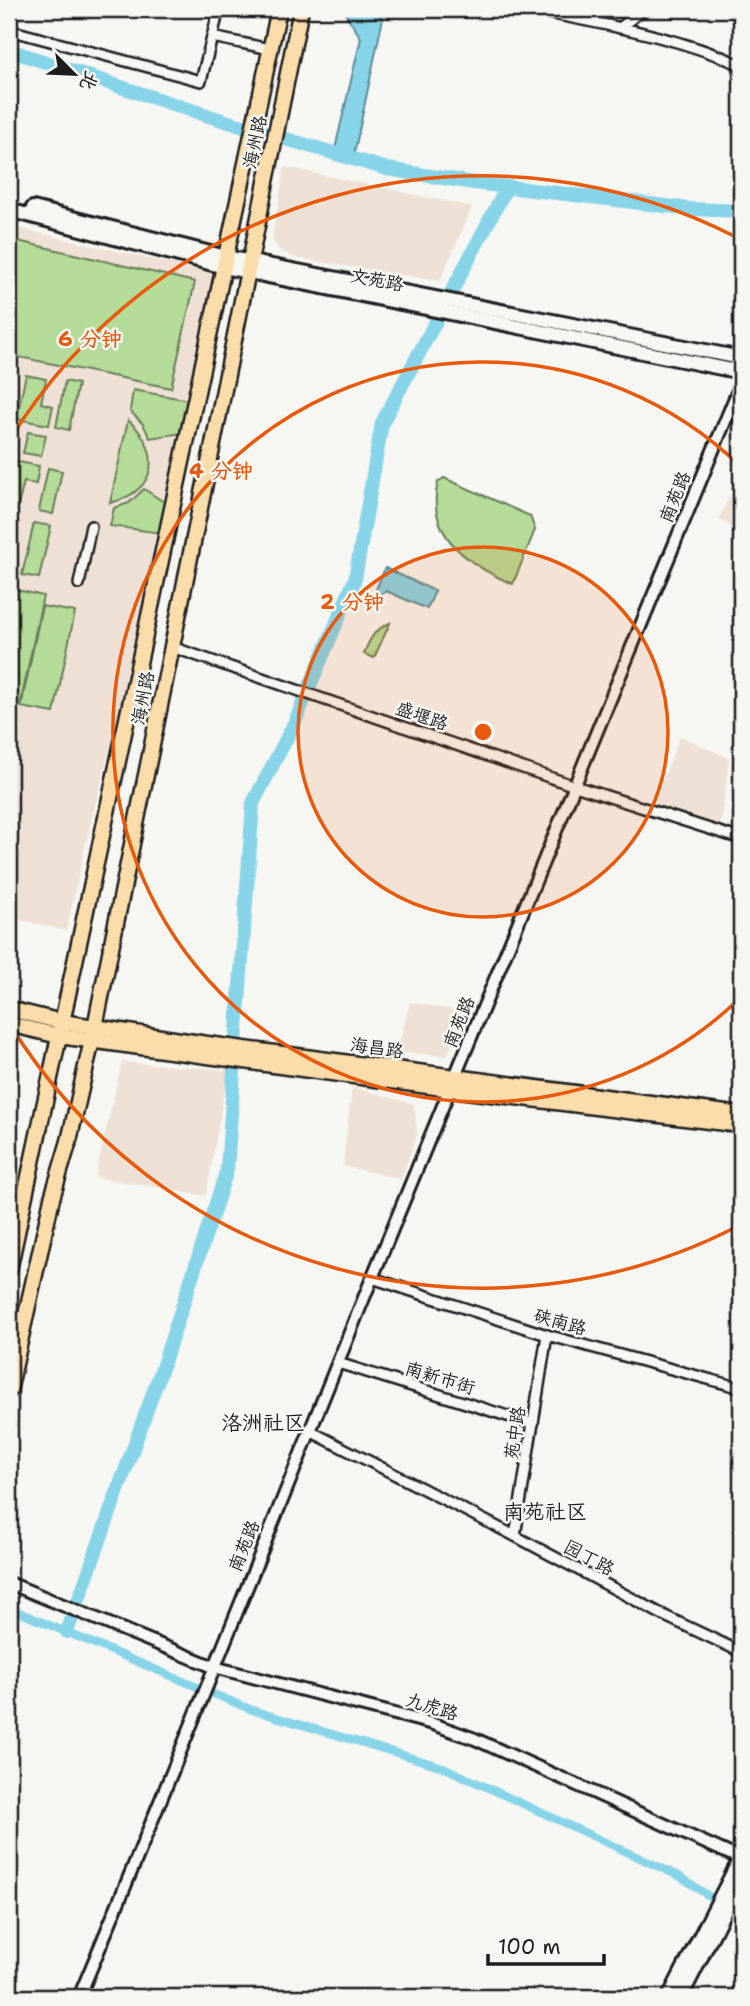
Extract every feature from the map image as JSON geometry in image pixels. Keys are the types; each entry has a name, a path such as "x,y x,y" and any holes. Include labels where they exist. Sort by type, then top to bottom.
{"main road":[{"name":"海州路","path":"9,1391 51,1198 69,1141 94,1034 300,9"},
{"name":"海州路","path":"9,1270 257,112 270,49 274,10"},
{"name":"文苑路","path":"9,201 225,262"},
{"name":"文苑路","path":"9,210 225,262 473,311 741,358"},
{"name":"文苑路","path":"473,311 741,372"},
{"name":"海昌路","path":"9,1010 61,1029"},
{"name":"海昌路","path":"9,1024 61,1029 741,1125"},
{"name":"海昌路","path":"452,1084 741,1115"},
{"path":"669,1997 730,1890 741,1858"},
{"path":"730,1890 741,1878"},
{"path":"681,1997 714,1920"}],"street":[{"path":"9,30 201,81 219,9"},
{"path":"528,9 620,28 709,51 741,65 741,70"},
{"path":"620,28 643,9"},
{"path":"212,37 270,49"},
{"name":"南苑路","path":"79,1997 145,1842 372,1278 741,383"},
{"path":"79,584 92,526"},
{"name":"盛堰路","path":"172,647 575,786 741,839"},
{"name":"硖南路","path":"372,1278 547,1335 741,1388"},
{"name":"苑中路","path":"515,1536 547,1335"},
{"name":"南新市街","path":"338,1363 533,1424"},
{"name":"园丁路","path":"310,1431 667,1617 741,1652"},
{"name":"九虎路","path":"9,1583 212,1671 433,1724 475,1739 741,1858"}],"shaded area":[{"path":"285,167 472,207 440,281 295,258 278,249 272,238"},
{"path":"9,226 216,274 145,608 66,931 9,917"},
{"path":"741,473 741,515 734,528 719,519"},
{"path":"680,736 729,758 720,828 653,805"},
{"path":"410,1002 467,1013 447,1056 397,1052"},
{"path":"122,1062 228,1070 206,1196 95,1177"},
{"path":"352,1087 414,1104 417,1135 401,1179 343,1166"}],"green space":[{"path":"9,239 195,282 171,388 9,355"},
{"path":"26,375 46,379 41,403 53,406 49,425 16,419"},
{"path":"65,381 78,384 69,430 56,427"},
{"path":"133,390 189,400 182,433 150,438 143,424 130,411"},
{"path":"128,420 147,444 150,469 138,490 126,498 110,503"},
{"path":"28,432 46,435 41,456 23,453"},
{"path":"9,460 39,466 36,484 24,482 18,506 9,503"},
{"path":"48,468 62,471 53,514 39,511"},
{"path":"444,478 530,516 535,530 513,584 467,558 445,533 438,518 436,501 438,482"},
{"path":"144,489 167,504 161,533 110,526 114,508 129,503"},
{"path":"34,523 51,526 39,578 22,575"},
{"path":"9,588 43,596 20,706 9,704"},
{"path":"42,606 75,612 54,713 21,707"},
{"path":"390,623 374,658 364,654 373,635"}],"water":[{"path":"346,9 374,9 383,18 353,159 334,153 361,38 345,13"},
{"path":"385,568 435,591 427,609 386,591 380,595 375,592"}],"waterway":[{"path":"9,50 212,117 387,169 474,183 691,209 741,211"},
{"path":"67,1632 162,1368 227,1170 253,803 294,724 355,579 382,423 507,187"},
{"path":"9,1608 252,1710 443,1767 681,1877 741,1918"}],"district":[{"name":"洛洲社区","path":"263,1423"},
{"name":"南苑社区","path":"545,1512"}]}
